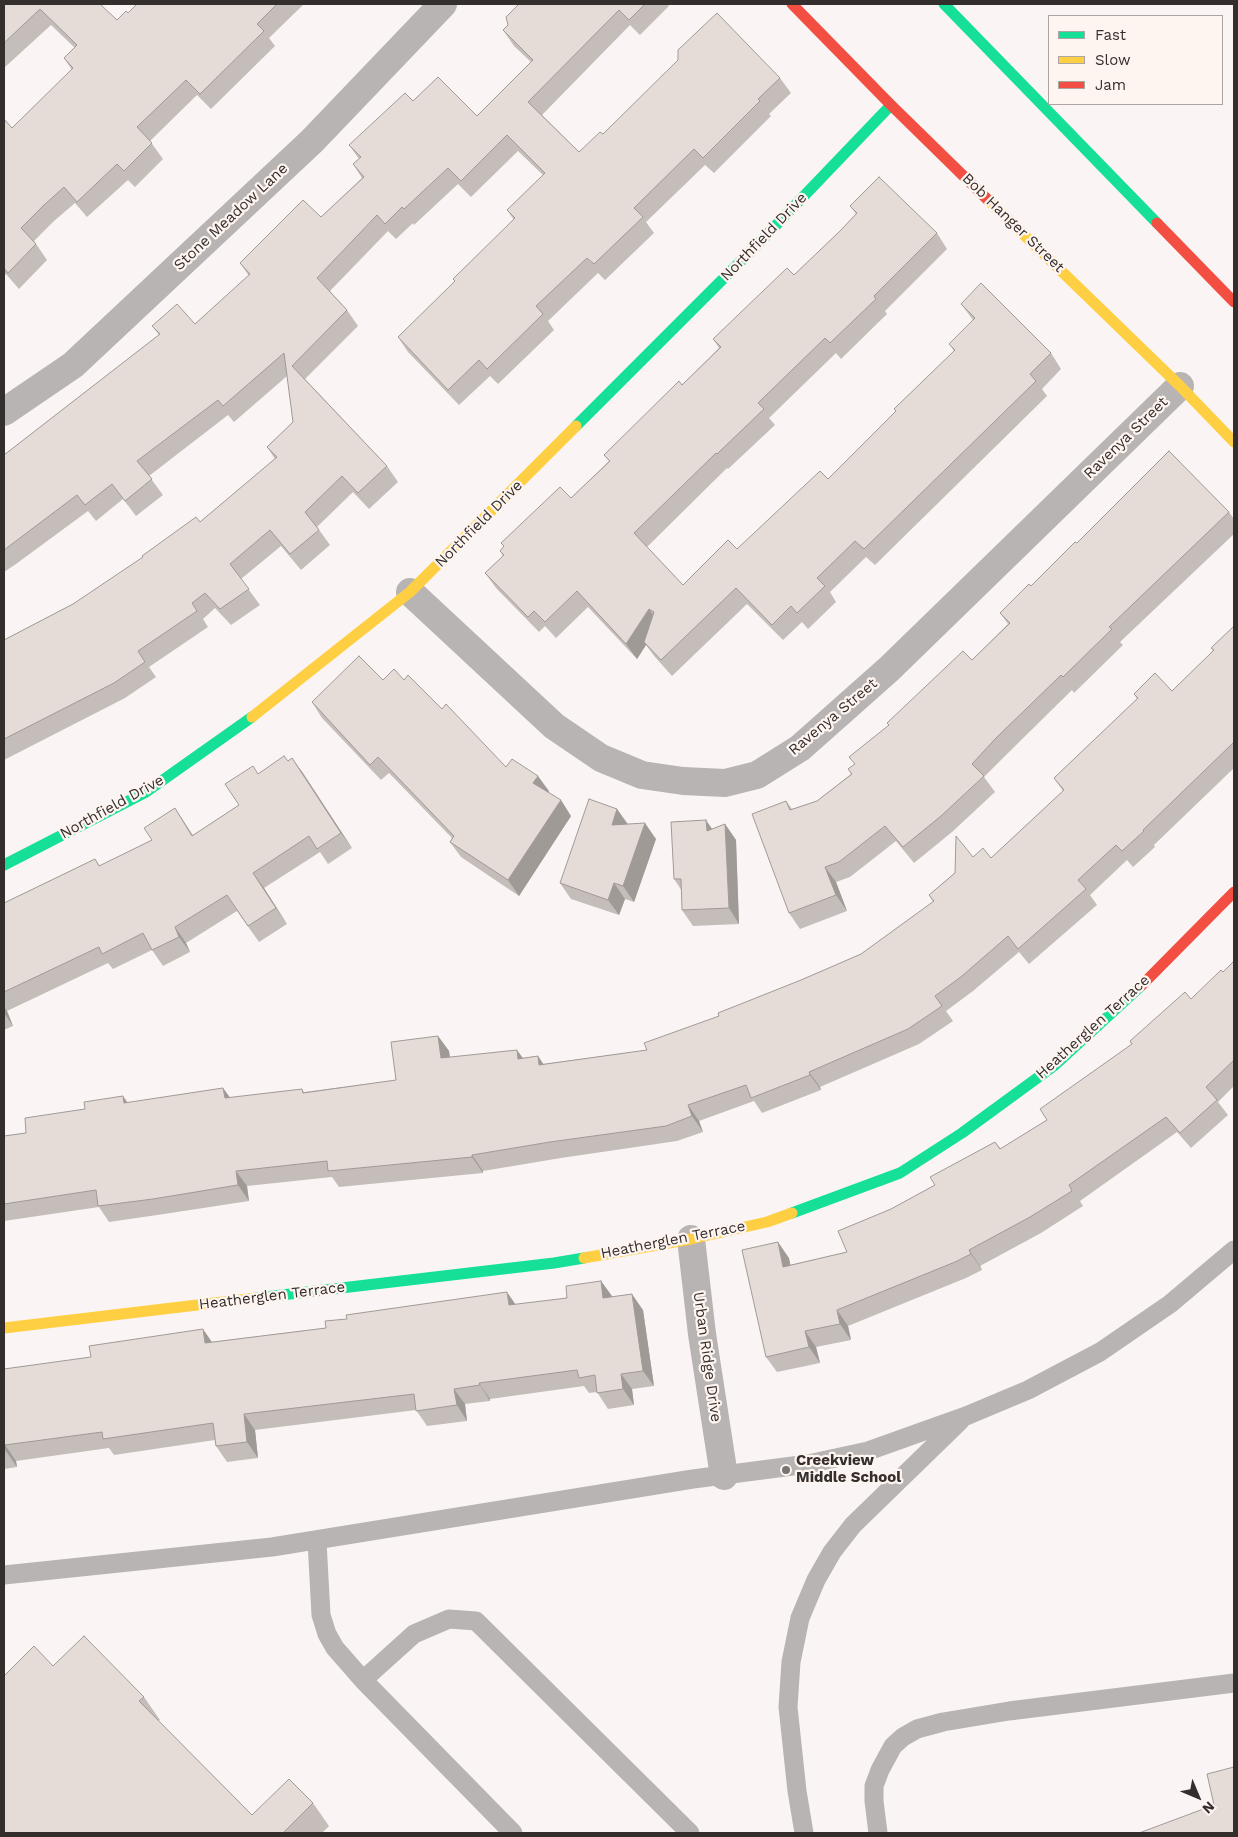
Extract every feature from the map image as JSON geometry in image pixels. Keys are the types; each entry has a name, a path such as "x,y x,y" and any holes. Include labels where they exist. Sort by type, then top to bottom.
{"street":[{"name":"Stone Meadow Lane","path":"4,412 73,365 312,141 443,4"},
{"name":"Bob Hanger Street","path":"792,4 891,105 1180,386 1234,442"},
{"path":"944,4 1234,302"},
{"name":"Northfield Drive","path":"4,865 146,792 269,705 410,592 758,244 891,105"},
{"name":"Ravenya Street","path":"410,592 554,726 601,758 642,775 683,781 725,784 757,775 800,748 889,668 1180,386"},
{"name":"Heatherglen Terrace","path":"4,1328 554,1263 691,1239 767,1222 900,1173 962,1133 1055,1065 1126,1001 1234,892"},
{"name":"Urban Ridge Drive","path":"691,1239 702,1334 724,1476"}],"lane":[{"path":"4,1575 272,1547 523,1506 808,1464 868,1451 966,1416 1028,1390 1100,1352 1170,1304 1234,1250"},
{"path":"804,1833 797,1791 788,1707 792,1662 800,1618 816,1580 832,1552 853,1525 966,1416"},
{"path":"317,1540 321,1615 327,1634 335,1648 363,1680 513,1833"},
{"path":"363,1680 414,1634 449,1619 476,1621 690,1833"},
{"path":"878,1833 874,1786 880,1770 893,1746 917,1730 942,1722 1009,1711 1234,1683"}],"building":[{"path":"4,4 100,4 117,20 137,4 277,4 257,24 264,31 200,94 186,80 137,127 152,143 124,171 117,164 77,202 64,187 21,228 36,244 8,273 4,268 4,119 12,128 73,68 64,58 77,45 40,9 4,43"},
{"path":"519,4 645,4 629,20 619,10 528,102 579,152 600,132 603,134 678,60 678,50 717,13 780,78 758,99 760,101 703,158 694,149 634,208 643,217 594,264 587,258 536,306 543,314 487,369 479,360 448,390 398,337 515,218 507,210 545,173 507,135 461,181 448,168 385,224 377,215 317,278 347,310 292,366 387,466 358,493 342,476 305,512 319,530 290,554 270,530 230,564 249,589 220,609 205,593 192,603 197,611 138,651 145,662 114,683 4,739 4,640 73,604 143,557 196,517 200,522 277,457 267,447 293,422 284,353 223,406 218,400 137,461 152,479 125,501 112,484 85,505 77,495 4,550 4,455 160,334 152,326 177,304 195,324 250,274 240,263 303,200 321,217 364,177 353,164 361,157 349,145 405,93 413,101 438,77 477,116 533,60 503,30 508,25 506,17"},
{"path":"879,177 937,233 874,296 876,299 830,343 825,338 758,403 764,409 634,533 683,585 728,540 737,549 820,471 828,479 896,411 894,409 955,350 949,344 975,318 961,304 981,283 1051,353 1030,374 1036,381 864,549 855,541 817,578 825,586 797,613 791,606 772,625 736,588 661,660 644,642 654,612 649,609 626,644 577,591 545,622 534,611 528,617 485,573 504,555 500,551 504,546 501,543 560,487 571,498 610,461 604,455 679,381 682,385 721,347 713,339 787,268 794,275 841,230 857,213 850,206"},
{"path":"1169,451 1229,512 1109,627 1112,629 1063,677 1061,675 996,738 972,764 984,776 941,816 903,847 885,826 839,862 825,867 836,895 789,913 752,814 786,801 790,810 817,801 852,774 848,769 855,764 849,757 889,725 887,723 963,651 972,660 1010,623 1000,613 1029,584 1031,586 1075,542 1077,543"},
{"path":"1234,626 1234,742 1122,851 1116,845 1078,880 1086,889 1018,949 1008,936 962,976 935,996 942,1006 908,1029 809,1072 810,1075 751,1098 746,1085 688,1105 692,1116 666,1126 550,1142 472,1155 472,1157 328,1171 327,1161 236,1171 238,1185 98,1206 96,1190 4,1204 4,1136 26,1133 25,1118 85,1109 84,1102 123,1096 124,1103 223,1088 225,1098 302,1089 303,1093 396,1080 391,1042 438,1036 441,1058 517,1050 518,1059 538,1056 539,1065 647,1050 644,1043 719,1016 718,1013 861,954 934,901 929,895 955,873 956,836 973,857 983,848 991,858 1064,790 1054,778 1138,698 1134,694 1155,673 1172,691 1214,650 1211,648"},
{"path":"359,656 383,680 394,669 404,680 408,675 442,709 446,704 506,767 512,759 538,776 533,783 561,800 508,880 450,842 454,836 378,757 370,765 312,702"},
{"path":"284,756 288,761 292,758 341,833 317,849 309,836 253,873 276,908 248,926 227,895 175,927 179,937 152,950 143,933 102,954 99,947 4,992 4,903 95,859 99,866 152,840 144,828 175,808 192,836 239,805 225,784 253,766 258,774"},
{"path":"589,799 617,809 612,825 645,823 623,886 614,883 608,900 560,883"},
{"path":"706,820 707,831 725,824 729,908 682,910 681,879 674,879 671,822"},
{"path":"1234,961 1234,1060 1206,1087 1217,1100 1180,1133 1166,1117 1069,1185 1072,1191 1030,1217 969,1250 971,1254 837,1310 840,1324 805,1331 809,1347 766,1357 742,1250 778,1242 783,1267 847,1252 838,1231 891,1209 935,1185 930,1177 995,1142 1000,1149 1047,1120 1040,1109 1132,1044 1130,1041 1185,992 1191,999 1221,970 1223,972"},
{"path":"601,1281 603,1298 632,1294 643,1371 621,1374 623,1389 597,1393 595,1375 579,1378 577,1370 479,1383 480,1385 454,1389 457,1405 416,1411 414,1394 244,1414 247,1442 216,1446 213,1423 103,1439 102,1432 5,1445 6,1451 4,1452 4,1369 91,1357 89,1346 203,1329 205,1343 326,1328 325,1321 347,1319 346,1315 507,1292 509,1305 567,1298 566,1286"},
{"path":"84,1636 144,1697 139,1701 252,1815 289,1779 313,1803 283,1833 4,1833 4,1676 34,1646 53,1666"},
{"path":"1234,1767 1234,1833 1139,1833 1214,1805 1207,1774"}],"traffic: fast":[{"path":"944,4 1157,223"},
{"path":"576,426 758,244 891,105"},
{"path":"4,865 146,792 252,717"},
{"path":"792,1213 900,1173 962,1133 1055,1065 1141,986"},
{"path":"256,1298 584,1258"}],"traffic: slow":[{"path":"988,200 1180,386 1234,442"},
{"path":"252,717 410,592 576,426"},
{"path":"584,1258 691,1239 767,1222 792,1213"},
{"path":"4,1328 256,1298"}],"traffic: jam":[{"path":"792,4 988,200"},
{"path":"1157,223 1234,302"},
{"path":"1141,986 1234,892"}],"place":[{"name":"Creekview Middle School","path":"786,1470"}]}
